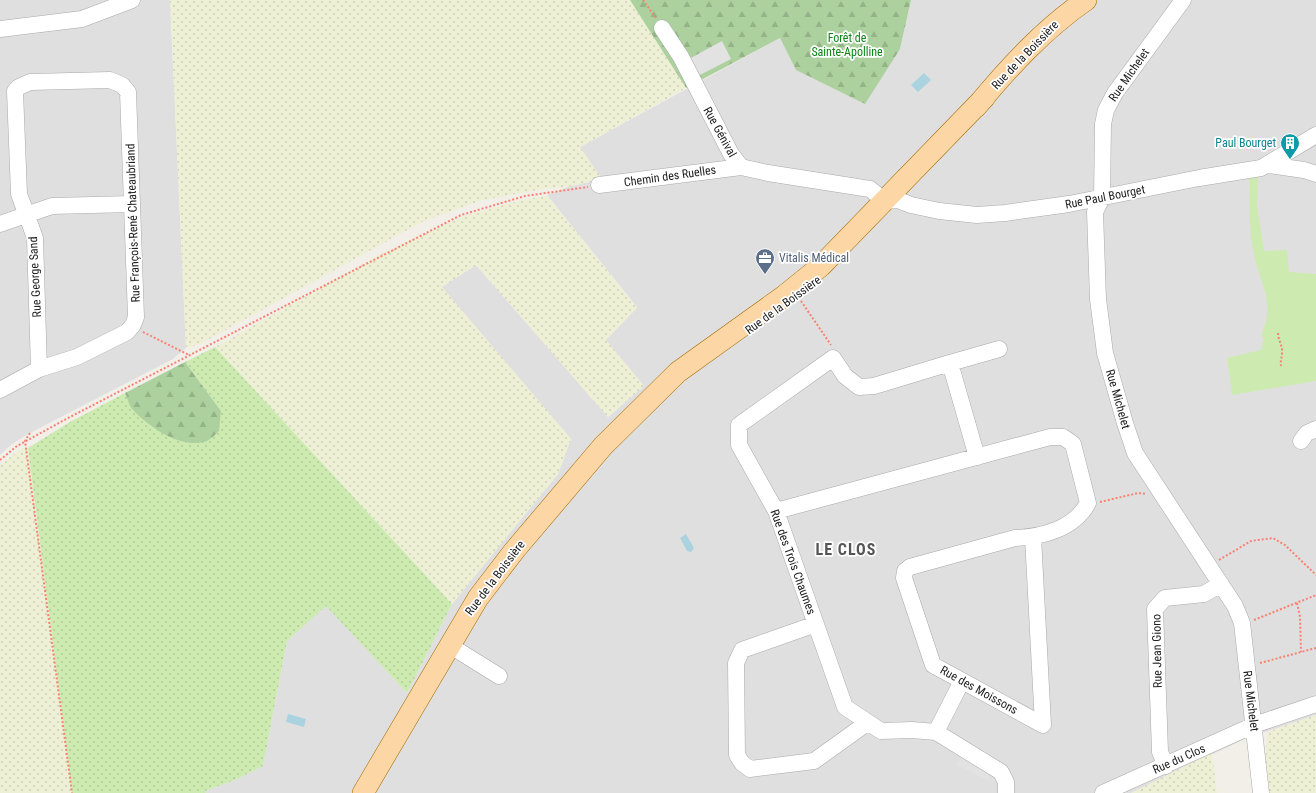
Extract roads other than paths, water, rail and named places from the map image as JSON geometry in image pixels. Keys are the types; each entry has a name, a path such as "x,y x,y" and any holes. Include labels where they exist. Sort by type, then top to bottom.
{"main road":[{"name":"Rue de la Boissière","path":"363,793 478,598 514,551 603,446 644,404 814,284 892,200 1023,54 1062,17 1086,0"}],"street":[{"path":"0,28 82,19 132,0"},
{"name":"Rue Michelet","path":"1183,0 1115,93 1106,110 1103,124 1102,198 1095,212 1098,299 1105,353 1135,453 1210,566 1235,606 1242,623 1261,793"},
{"name":"Rue Génival","path":"662,28 689,68 731,154 741,167 768,173 870,189 892,200"},
{"name":"Rue François-René Chateaubriand","path":"15,91 19,86 30,82 110,80 122,85 128,92 129,98 136,317 132,327 127,332 77,357 39,369"},
{"name":"Rue George Sand","path":"15,91 19,194 35,238 39,369"},
{"name":"Rue Paul Bourget","path":"892,200 939,211 977,215 1005,213 1102,198 1199,178 1261,168 1316,135"},
{"path":"1268,165 1310,172 1300,145"},
{"name":"Chemin des Ruelles","path":"599,185 741,167"},
{"path":"0,224 52,206 132,204"},
{"path":"776,511 977,456 950,363 999,349"},
{"name":"Rue des Trois Chaumes","path":"950,363 874,386 858,387 845,376 833,358 739,425 739,444 776,511 845,707 881,731 912,730 936,732 1001,772 1006,782 1006,793"},
{"path":"0,390 39,369"},
{"path":"1301,441 1307,434 1316,429"},
{"name":"Rue des Moissons","path":"977,456 1050,437 1063,437 1073,444 1088,503 1082,514 1069,524 1033,537 1015,538 910,567 905,571 904,578 932,665 1043,725 1033,537"},
{"name":"Rue Jean Giono","path":"1166,766 1160,752 1155,609 1165,598 1204,594 1221,584"},
{"path":"816,624 742,650 736,663 737,755 742,763 750,769 814,761 867,723"},
{"path":"449,646 499,676"},
{"path":"936,732 962,681"},
{"name":"Rue du Clos","path":"1104,793 1254,725 1316,704"}],"water":[{"path":"924,73 931,80 918,92 911,85"},
{"path":"686,534 694,548 691,552 687,551 680,538"},
{"path":"288,714 306,719 304,727 286,722"}],"place":[{"name":"Paul Bourget","path":"1290,160"},
{"name":"Vitalis Médical","path":"765,275"}],"district":[{"name":"LE CLOS","path":"846,549"}],"park label":[{"name":"Forêt de Sainte-Apolline","path":"847,45"}]}
